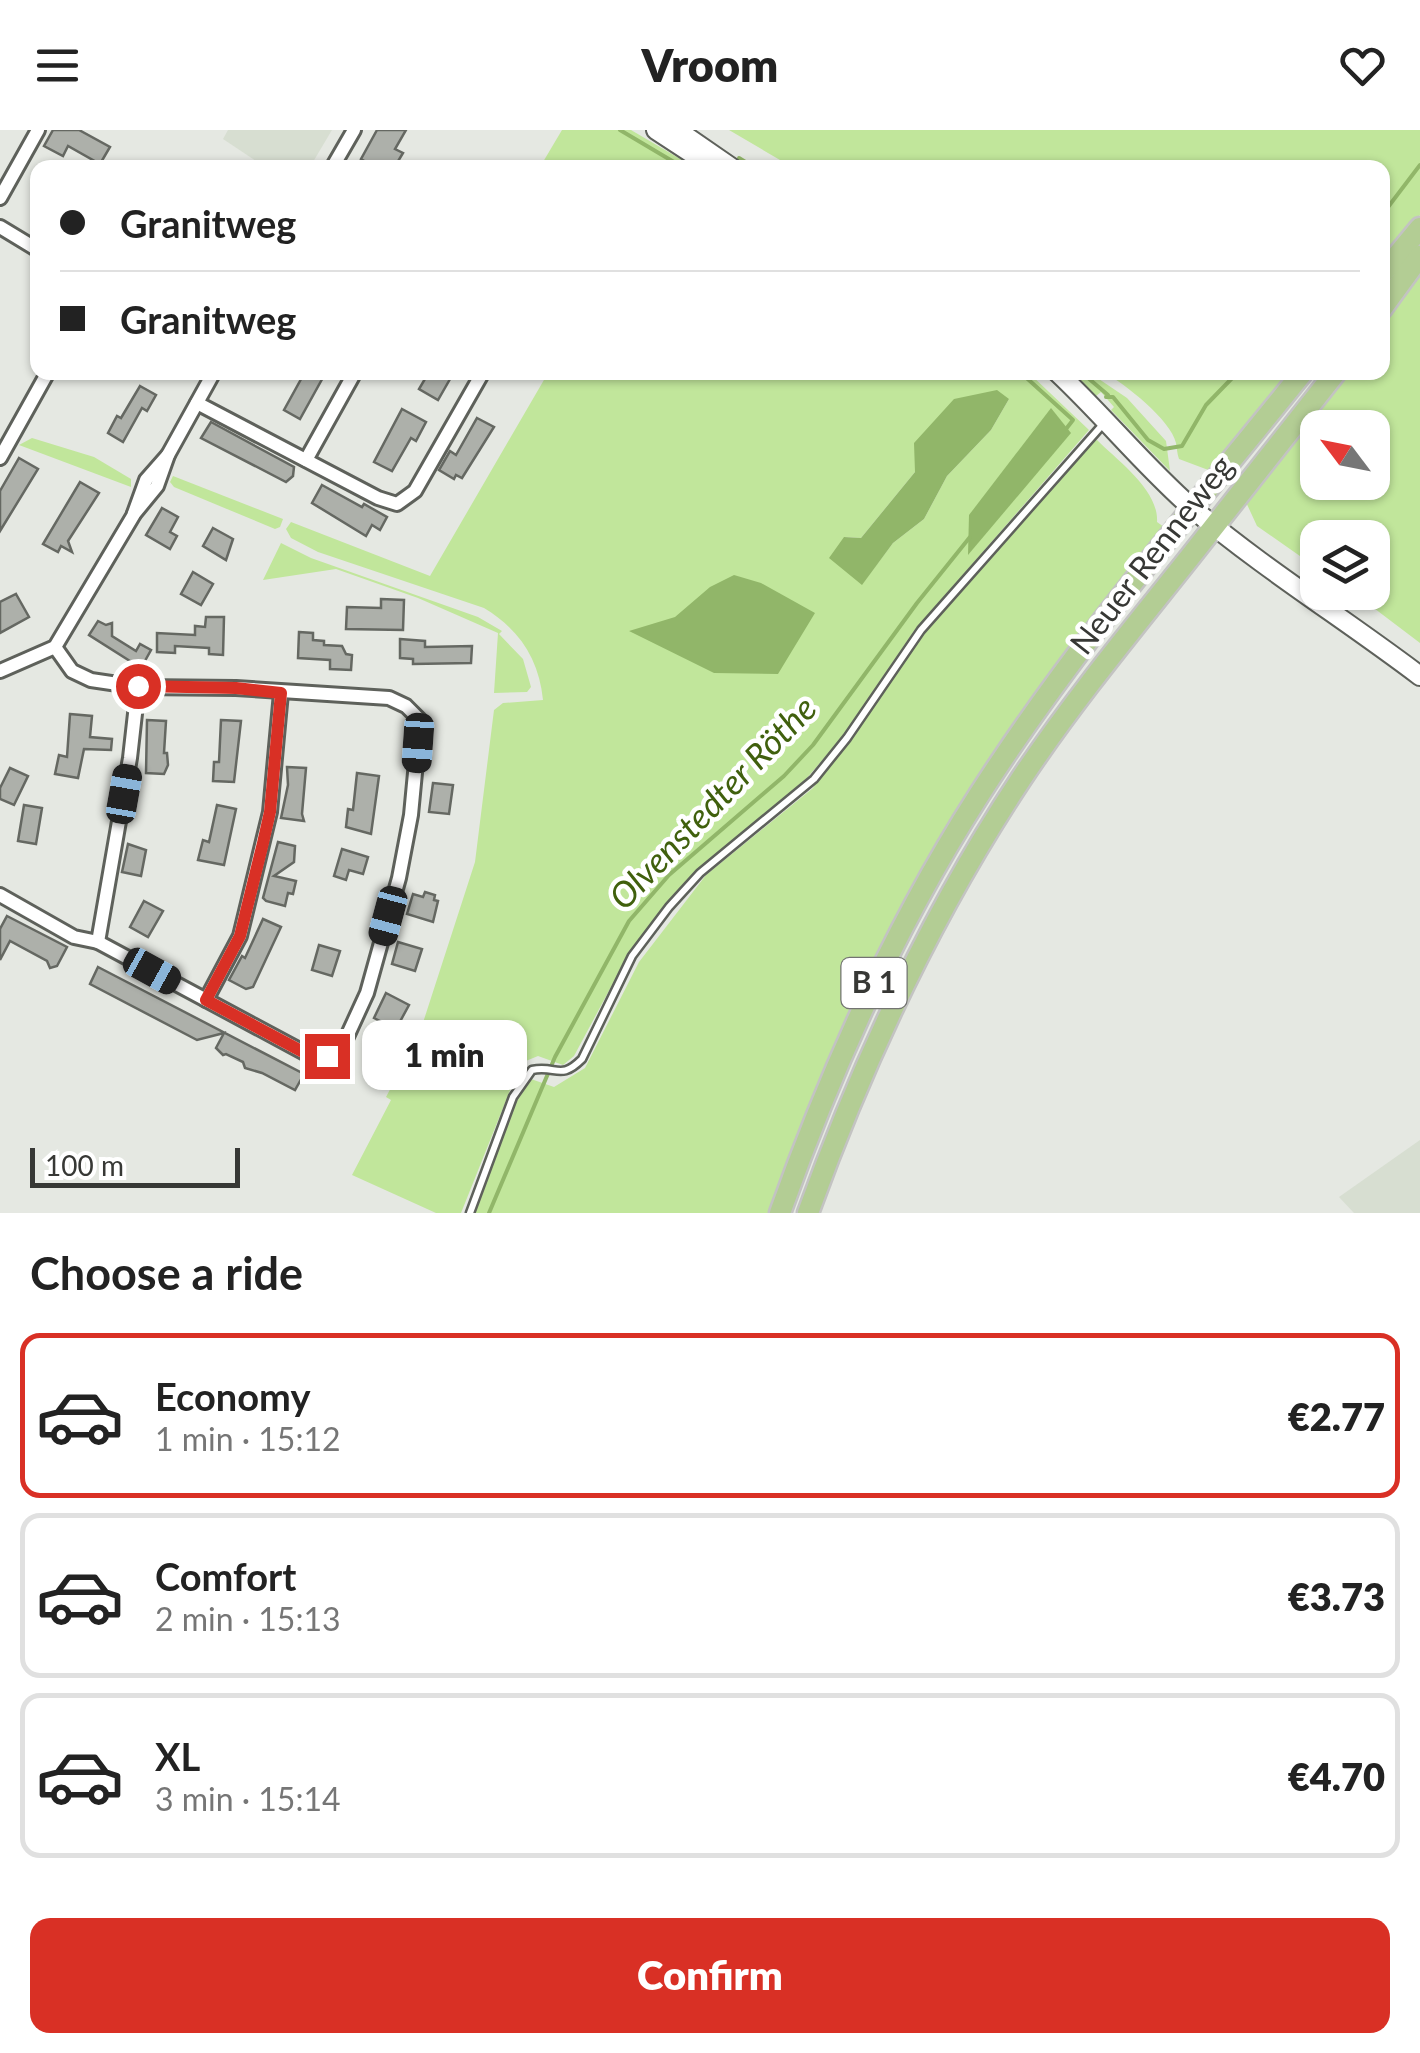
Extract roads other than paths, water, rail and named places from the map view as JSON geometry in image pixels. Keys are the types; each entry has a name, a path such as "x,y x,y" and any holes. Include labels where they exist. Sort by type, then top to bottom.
{"main road":[{"path":"656,130 702,160"},
{"path":"677,130 720,160"},
{"path":"1390,264 1420,228"},
{"path":"1390,297 1420,256"},
{"path":"1065,380 1194,509 1420,676"},
{"name":"Neuer Renneweg","path":"780,1213 829,1084 871,990 935,867 997,768 1074,659 1297,380"},
{"name":"Neuer Renneweg","path":"808,1213 849,1105 897,998 942,911 1021,779 1105,662 1330,380"}],"street":[{"path":"0,198 38,130"},
{"path":"337,160 354,130"},
{"path":"0,227 30,245"},
{"path":"0,458 44,380"},
{"path":"0,671 55,646 133,516 157,486 168,455 210,380"},
{"path":"306,460 351,380"},
{"path":"197,403 378,498 397,504 415,491 478,380"},
{"path":"0,895 74,937 98,942 305,1053 327,1056 345,1041 368,994 399,878 413,798 420,720 406,706 389,698 138,686 81,676 72,671 55,646"},
{"path":"98,942 130,758 138,686"},
{"path":"206,1000 240,936 266,830 281,693"}],"lane":[{"path":"470,1213 513,1097 532,1070 569,1072 582,1059 632,956 670,906 700,873 814,779 921,630 1106,421"}],"waterway":[{"path":"620,130 671,160"},
{"path":"1390,204 1420,165"},
{"path":"1029,380 1073,420 1066,429"},
{"path":"1090,380 1108,395"},
{"path":"1106,397 1113,397 1148,440 1164,449 1182,446 1206,405 1230,380"},
{"name":"Olvenstedter Röthe","path":"489,1213 555,1057 629,921 669,875 784,776 813,745 970,537"}]}
